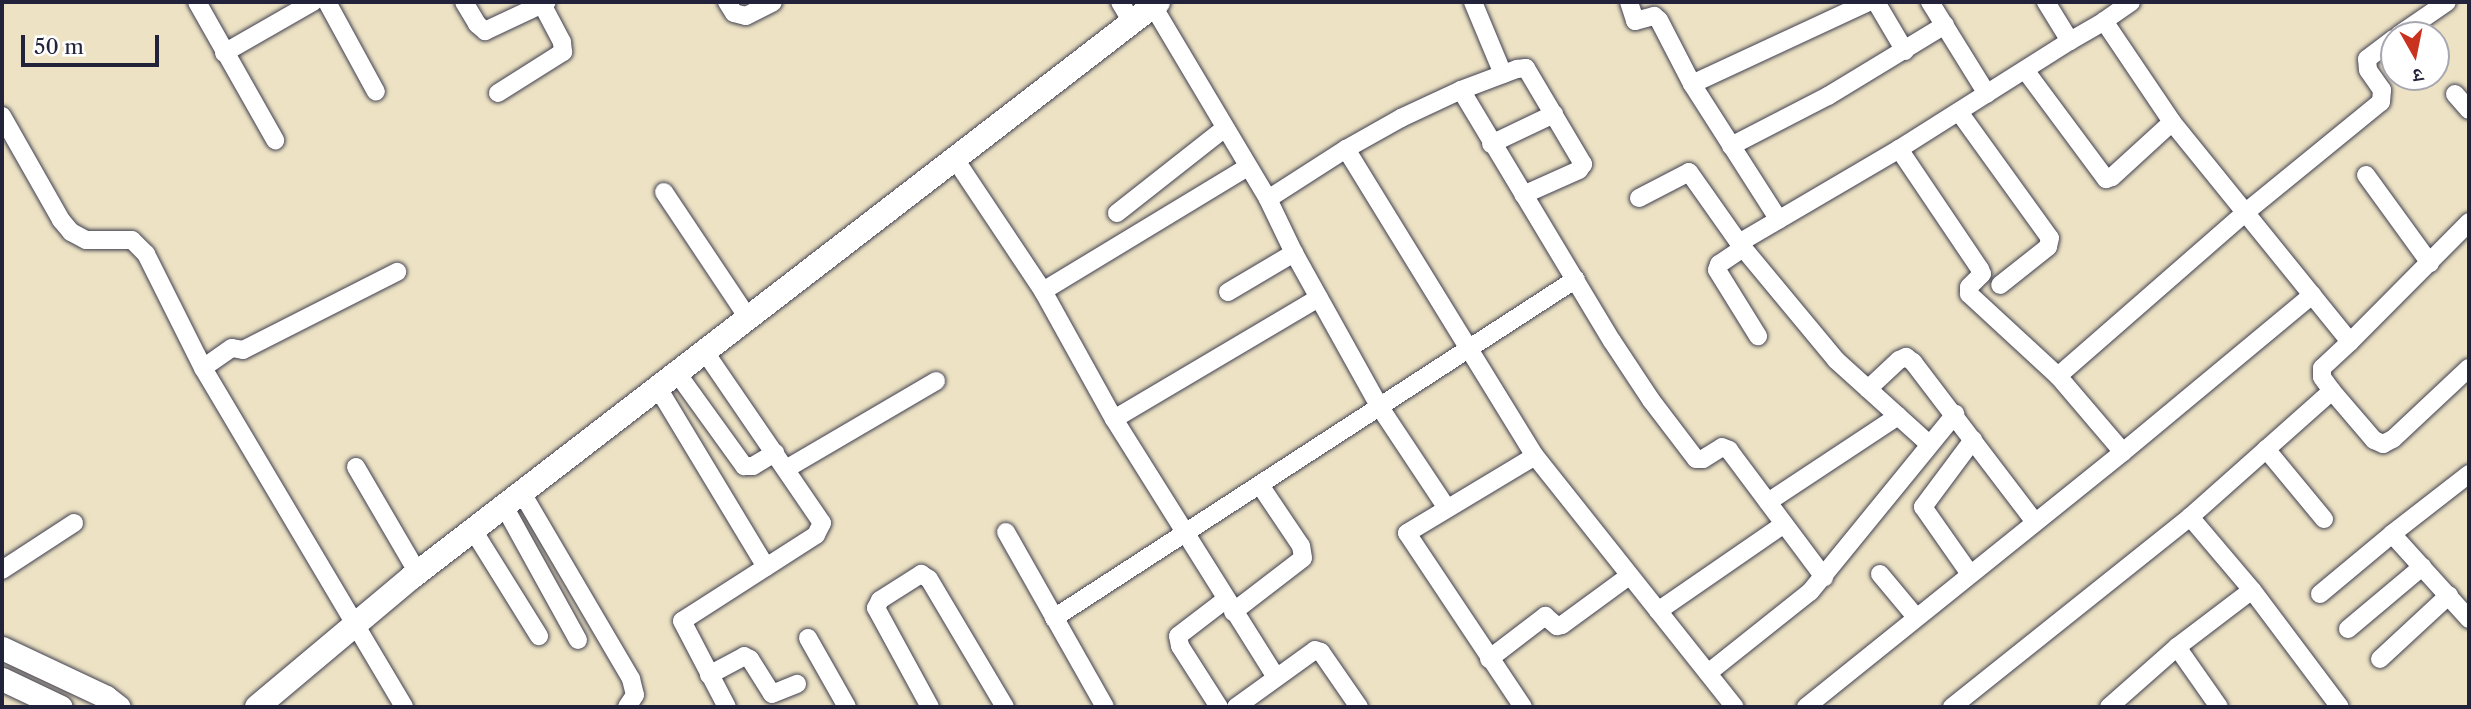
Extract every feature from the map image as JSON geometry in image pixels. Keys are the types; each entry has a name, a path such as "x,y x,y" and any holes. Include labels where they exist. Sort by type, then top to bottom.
{"main road":[{"path":"261,706 418,573 955,159 1125,11 1155,4"}],"street":[{"path":"197,2 275,140"},
{"path":"224,53 313,2"},
{"path":"327,2 376,92"},
{"path":"464,2 477,24 485,31 544,3 562,42 563,52 498,93"},
{"path":"727,2 734,13 746,16 773,2"},
{"path":"1473,2 1503,74"},
{"path":"1629,2 1635,21 1657,17 1692,84 1779,220"},
{"path":"1692,84 1869,2"},
{"path":"1876,2 1905,51"},
{"path":"1930,2 1987,94"},
{"path":"2046,2 2070,41"},
{"path":"1758,336 1717,270 1719,264 1779,220 1899,149 2130,2"},
{"path":"2419,21 2446,2"},
{"path":"1155,4 1268,199 1294,253 1379,407 1446,508"},
{"path":"2104,21 2172,122 2350,342"},
{"path":"1731,146 1828,96 1945,25"},
{"path":"2380,49 2367,59 2368,70 2380,87"},
{"path":"1268,199 1346,149 1401,118 1461,90 1526,68 1583,167 1523,195"},
{"path":"2025,70 2106,179 2112,177 2172,122"},
{"path":"1461,90 1491,144 1629,369 1693,456 1703,459 1726,447 1824,577"},
{"path":"2058,376 2246,212 2381,102 2382,91"},
{"path":"2455,94 2469,110"},
{"path":"1959,111 2050,238 2048,247 2000,285"},
{"path":"1491,144 1554,114"},
{"path":"2,116 61,220 71,232 86,240 132,240 139,245 203,368 404,707"},
{"path":"1117,213 1225,128"},
{"path":"1346,149 1535,456 1735,707"},
{"path":"1899,149 1980,270 1981,276 1968,292 2058,376 2123,452"},
{"path":"955,159 1043,291 1114,419 1276,677"},
{"path":"1043,291 1248,167"},
{"path":"1639,198 1689,172 1741,246 1836,360 1928,443"},
{"path":"2366,175 2430,263"},
{"path":"664,192 748,318"},
{"path":"2469,222 2322,368 2322,377 2374,440 2383,444 2393,439 2469,368"},
{"path":"1228,292 1294,253"},
{"path":"203,368 232,348 243,350 397,272"},
{"path":"1054,618 1576,279"},
{"path":"1806,707 2123,452 2312,295"},
{"path":"1114,419 1319,298"},
{"path":"705,352 820,517 821,528 816,535 682,621 727,707"},
{"path":"1868,389 1899,360 1906,357 1913,362 2035,522"},
{"path":"667,381 744,466 753,466 775,453"},
{"path":"667,381 766,567"},
{"path":"786,469 936,381"},
{"path":"1952,707 2190,517 2332,391"},
{"path":"1708,674 1797,606 1824,577 1928,443 1955,414"},
{"path":"1768,502 1898,416"},
{"path":"1970,574 1923,507 1973,440"},
{"path":"2266,449 2324,519"},
{"path":"1524,707 1406,533 1535,456"},
{"path":"356,467 418,573"},
{"path":"2320,594 2469,474"},
{"path":"1219,707 1180,646 1178,636 1303,558 1301,546 1260,485"},
{"path":"513,500 579,640"},
{"path":"513,500 631,679 635,695 627,707"},
{"path":"2190,517 2252,590 2340,707"},
{"path":"2,570 74,523"},
{"path":"1658,611 1784,524"},
{"path":"473,530 539,636"},
{"path":"1006,532 1105,707"},
{"path":"2392,534 2469,619"},
{"path":"2348,629 2422,567"},
{"path":"1880,573 1916,617"},
{"path":"930,707 876,607 880,600 921,574 929,579 1005,707"},
{"path":"1489,659 1545,616 1557,626 1562,625 1629,576"},
{"path":"2109,707 2177,647 2252,590"},
{"path":"2380,659 2449,595"},
{"path":"808,638 848,707"},
{"path":"2177,647 2219,707"},
{"path":"2,648 106,697 119,707"},
{"path":"1236,707 1311,652 1318,650 1359,707"},
{"path":"709,674 744,656 750,659 772,694 797,684"},
{"path":"2,679 61,707"}]}
